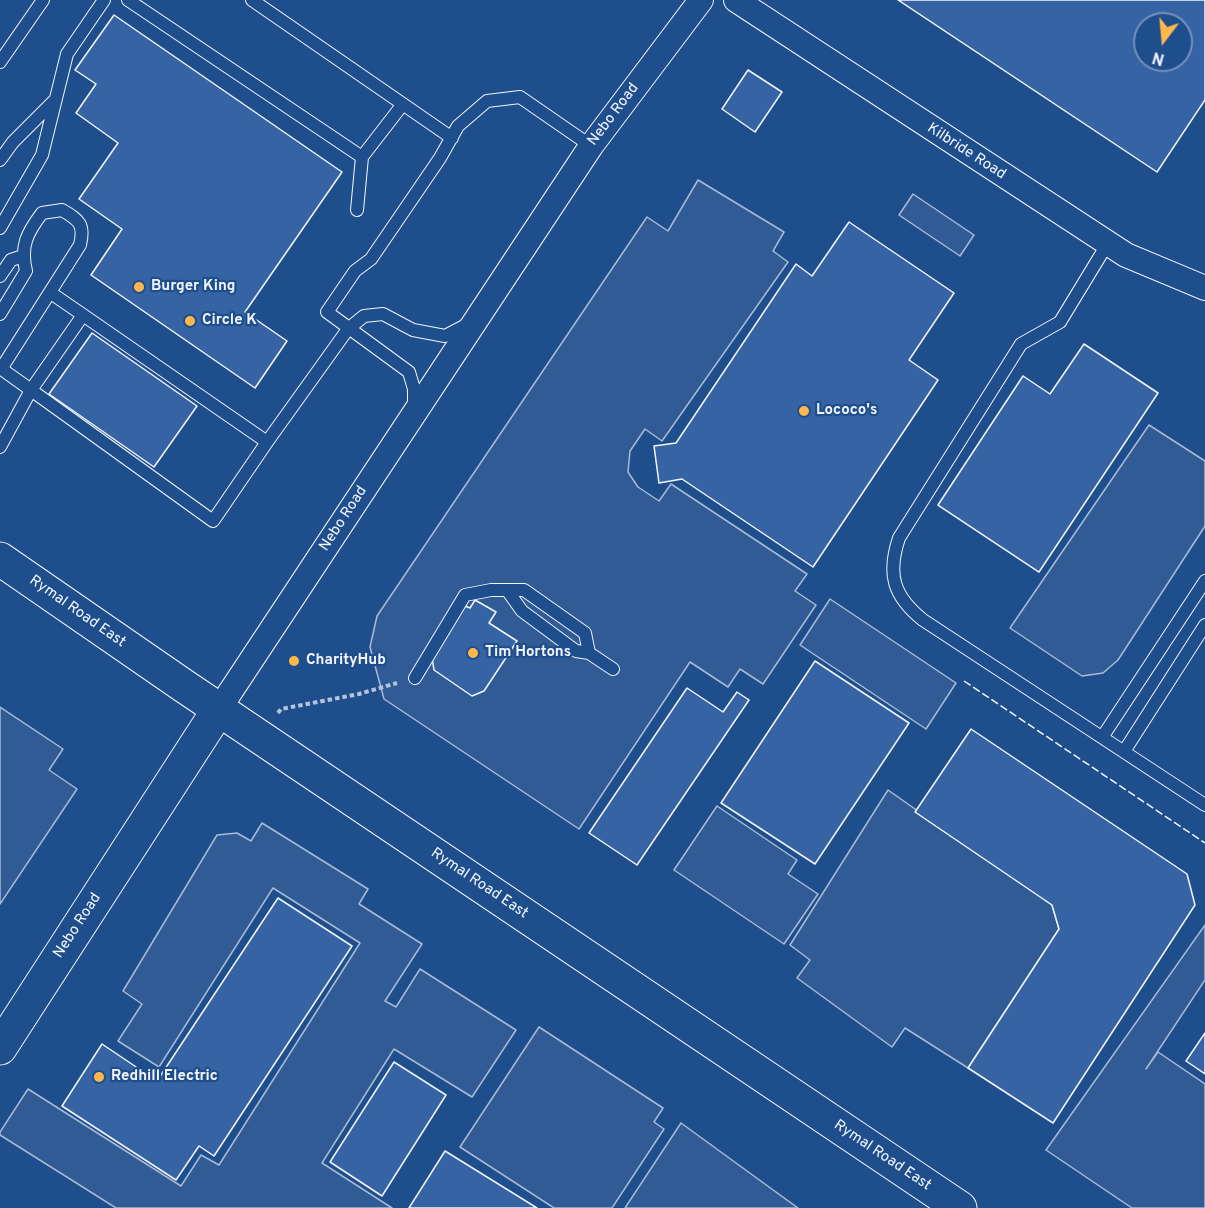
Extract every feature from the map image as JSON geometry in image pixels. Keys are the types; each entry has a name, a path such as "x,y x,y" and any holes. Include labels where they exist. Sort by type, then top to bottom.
{"main road":[{"name":"Rymal Road East","path":"0,559 960,1208"},
{"name":"Nebo Road","path":"0,1047 219,709"}],"street":[{"name":"Nebo Road","path":"219,709 591,146 701,0"},
{"name":"Kilbride Road","path":"736,0 1126,255 1205,288"}],"lane":[{"path":"0,62 43,0"},
{"path":"0,228 42,155 67,54 104,0"},
{"path":"128,0 362,157"},
{"path":"252,0 452,138"},
{"path":"414,413 414,389 409,372 327,312 355,271 371,259 440,158 458,126 487,101 520,97 591,146"},
{"path":"0,160 13,141 57,99"},
{"path":"357,210 362,157 403,104"},
{"path":"0,314 26,271 22,256 28,231 42,213 62,210 78,219 83,232 80,245 1,368 118,447 213,521 348,328 364,316 383,314 413,330 445,336 475,320"},
{"path":"1108,243 1060,322 1021,345 899,538 893,556 892,574 898,592 908,608 923,620 1125,750 1205,805"},
{"path":"0,276 10,260 22,256"},
{"path":"51,293 83,315 126,351 267,442"},
{"path":"0,447 31,390 83,315"},
{"path":"1103,736 1205,581"},
{"path":"415,678 465,595 491,590 524,590 585,633 589,654"},
{"path":"507,590 522,611 576,651 589,654 613,669"},
{"path":"1125,750 1205,625"}],"path":[{"path":"260,736 281,709 359,694 415,678"}],"shaded area":[{"path":"698,180 784,232 773,251 788,262 662,441 645,429 630,451 628,472 638,487 659,501 671,484 807,574 795,591 816,605 763,684 740,669 728,687 690,662 579,829 384,699 370,647 377,616 647,217 668,231"},
{"path":"913,194 974,235 960,256 899,215"},
{"path":"1149,425 1205,461 1205,526 1118,660 1103,673 1082,676 1010,628"},
{"path":"830,599 956,683 926,729 800,645"},
{"path":"0,707 63,749 49,770 77,789 0,904"},
{"path":"888,790 1052,905 1059,929 968,1068 905,1028 892,1047 797,978 810,960 790,945"},
{"path":"717,806 797,860 788,874 818,894 784,944 674,870"},
{"path":"262,823 368,889 359,904 422,944 385,1001 396,1007 420,969 516,1030 472,1097 394,1049 322,1163 392,1208 116,1208 0,1135 0,1132 28,1089 181,1186 201,1155 219,1165 360,943 273,888 159,1067 118,1041 142,1004 123,991 217,835 237,833 251,841"},
{"path":"1205,925 1205,980 1146,1069 1158,1052 1205,1084 1205,1208 1132,1208 1046,1150"},
{"path":"539,1027 663,1108 654,1122 664,1129 612,1208 554,1208 460,1147"},
{"path":"681,1123 798,1208 625,1208"}],"building":[{"path":"898,0 1205,0 1205,100 1157,172"},
{"path":"114,15 342,172 245,312 287,341 255,388 91,275 122,229 79,199 118,143 76,113 96,84 75,70"},
{"path":"748,70 782,92 755,132 722,109"},
{"path":"849,222 954,293 909,360 938,380 813,567 682,479 659,483 654,446 676,443 796,264 812,276"},
{"path":"92,333 197,406 154,467 49,394"},
{"path":"1084,344 1158,393 1039,572 938,505 1023,376 1050,394"},
{"path":"475,600 496,612 489,623 517,641 484,691 472,696 434,670 432,658 465,606 470,608"},
{"path":"815,661 909,723 815,864 721,803"},
{"path":"687,688 723,712 737,692 749,700 637,865 589,833"},
{"path":"971,729 1187,874 1195,905 1053,1123 968,1068 1059,929 1052,905 915,812"},
{"path":"278,898 352,946 214,1156 199,1146 176,1180 62,1106 102,1044 157,1081"},
{"path":"1205,1033 1205,1074 1186,1061"},
{"path":"394,1062 446,1095 382,1196 330,1162"},
{"path":"445,1151 537,1208 409,1208"}],"fence":[{"path":"964,681 1205,843"}],"place":[{"name":"Burger King","path":"139,287"},
{"name":"Circle K","path":"190,321"},
{"name":"Lococo's","path":"804,411"},
{"name":"Tim Hortons","path":"473,653"},
{"name":"CharityHub","path":"294,661"},
{"name":"Redhill Electric","path":"99,1077"}]}
